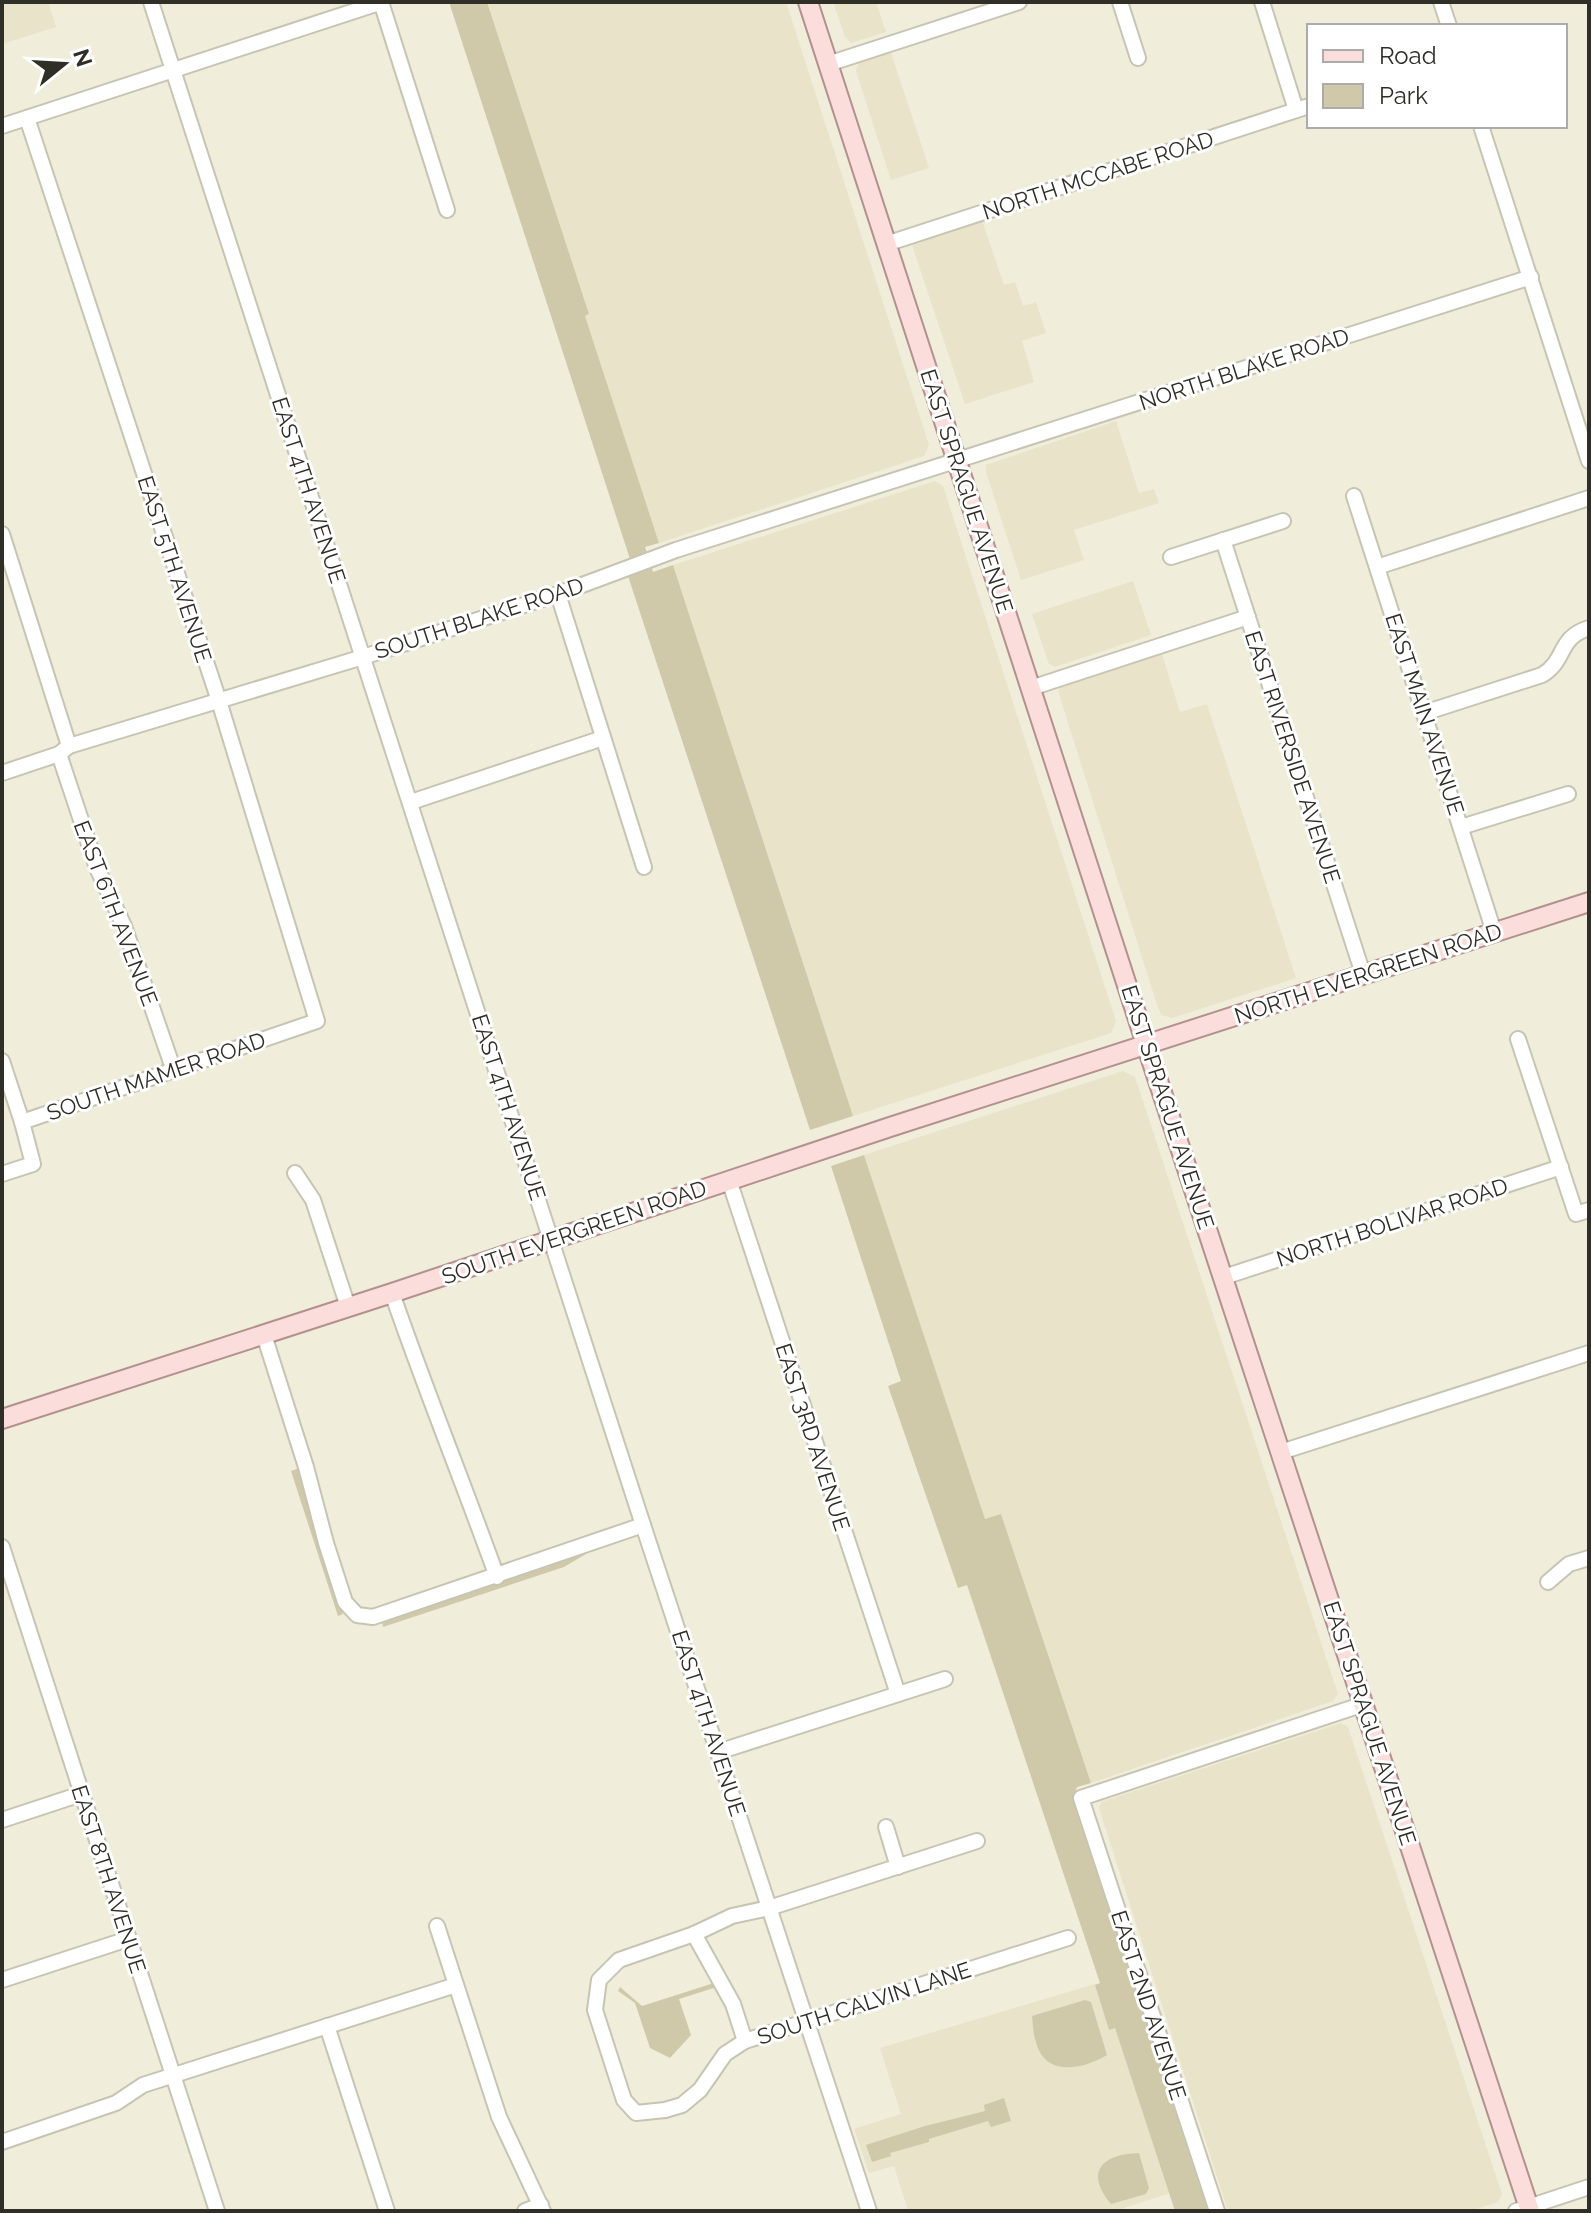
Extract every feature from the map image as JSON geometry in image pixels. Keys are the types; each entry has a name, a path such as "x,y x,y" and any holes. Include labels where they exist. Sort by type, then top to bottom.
{"main road":[{"name":"EAST SPRAGUE AVENUE","path":"808,2 1364,1704 1525,2210"},
{"name":"NORTH EVERGREEN ROAD","path":"1146,1044 1589,902"},
{"name":"SOUTH EVERGREEN ROAD","path":"2,1419 1146,1044"}],"street":[{"name":"EAST 4TH AVENUE","path":"151,2 643,1525 869,2211"},
{"path":"2,126 381,2 447,210"},
{"path":"828,64 1019,2"},
{"path":"1120,2 1138,58"},
{"path":"1262,2 1302,108"},
{"path":"1441,2 1448,24"},
{"name":"NORTH MCCABE ROAD","path":"886,244 1302,108"},
{"name":"EAST 5TH AVENUE","path":"27,118 219,701 317,1021"},
{"path":"1482,128 1588,453"},
{"name":"NORTH BLAKE ROAD","path":"957,461 1531,277"},
{"name":"SOUTH BLAKE ROAD","path":"2,773 64,750 558,594 676,550 957,461"},
{"name":"EAST MAIN AVENUE","path":"1354,496 1494,932"},
{"path":"1377,567 1589,498"},
{"path":"1171,557 1283,521"},
{"name":"EAST 6TH AVENUE","path":"2,534 97,868 124,926 174,1071"},
{"name":"EAST RIVERSIDE AVENUE","path":"1223,540 1363,974"},
{"path":"558,594 644,867"},
{"path":"1031,688 1248,617"},
{"path":"1424,713 1542,675 1557,662 1570,637 1589,628"},
{"path":"411,802 603,738"},
{"path":"1461,827 1568,794"},
{"name":"SOUTH MAMER ROAD","path":"2,1174 33,1164 22,1122 317,1021"},
{"path":"1518,1039 1561,1167 1583,1212"},
{"path":"2,1061 22,1122"},
{"name":"NORTH BOLIVAR ROAD","path":"1224,1277 1561,1167"},
{"path":"295,1173 313,1200 348,1307"},
{"name":"EAST 3RD AVENUE","path":"729,1180 898,1694"},
{"path":"392,1293 497,1577"},
{"path":"264,1335 345,1602 357,1615 373,1617 643,1525"},
{"path":"1281,1452 1589,1353"},
{"name":"EAST 8TH AVENUE","path":"2,1547 217,2211"},
{"path":"1548,1582 1569,1564 1589,1558"},
{"path":"718,1752 945,1679"},
{"name":"EAST 2ND AVENUE","path":"1217,2211 1081,1798 1364,1704"},
{"path":"2,1820 81,1794"},
{"path":"886,1827 898,1867"},
{"path":"745,2041 733,2004 694,1934 715,1922 769,1908 977,1841"},
{"path":"437,1926 499,2117 542,2208 525,2211"},
{"name":"SOUTH CALVIN LANE","path":"694,1934 619,1960 599,1980 595,2010 624,2100 636,2113 682,2105 700,2090 725,2054 745,2041 1068,1938"},
{"path":"2,1980 128,1939"},
{"path":"2,2142 116,2103 143,2085 456,1985"},
{"path":"327,2026 387,2211"},
{"path":"1525,2210 1589,2187"}],"shaded area":[{"path":"2,2 48,2 56,27 2,44"},
{"path":"487,2 786,2 929,445 924,456 659,543 585,316 589,314"},
{"path":"833,2 876,2 886,32 851,43 845,37"},
{"path":"890,50 929,168 891,180 856,71 859,62"},
{"path":"981,217 1004,285 1015,282 1023,306 1036,302 1046,333 1022,341 1034,382 965,404 912,245"},
{"path":"1116,421 1139,493 1154,489 1159,503 1074,530 1084,560 1021,580 986,465"},
{"path":"935,481 943,486 1116,1021 1111,1033 853,1116 673,565"},
{"path":"1133,581 1151,635 1055,667 1049,664 1032,614"},
{"path":"1162,654 1180,712 1207,704 1296,978 1172,1018 1162,1015 1158,1008 1058,691 1061,687"},
{"path":"1123,1071 1135,1077 1338,1694 1333,1701 1091,1783 1001,1515 985,1519 864,1155"},
{"path":"1341,1723 1348,1727 1502,2194 1498,2202 1470,2211 1228,2211 1099,1808 1101,1802"},
{"path":"1095,1984 1109,2030 1115,2028 1170,2193 1115,2211 908,2211 894,2166 869,2173 854,2129 901,2114 880,2048"}],"green space":[{"path":"449,2 487,2 589,314 585,316 659,543 645,547 647,553 630,559"},
{"path":"651,565 653,572 673,565 853,1116 810,1130 627,573"},
{"path":"864,1155 985,1519 1001,1514 1091,1783 1077,1787 1073,1799 1208,2211 1175,2211 1115,2028 1109,2030 1095,1985 1100,1983 967,1585 958,1588 888,1386 901,1381 831,1166"},
{"path":"302,1467 343,1614 338,1616 291,1471"},
{"path":"595,1545 564,1567 383,1627 382,1620"},
{"path":"714,1983 717,1987 679,1999 691,2035 670,2058 650,2048 635,2003 618,1991 620,1987 642,2006"},
{"path":"1085,2000 1091,2002 1107,2055 1077,2067 1056,2066 1041,2053 1032,2016"},
{"path":"1004,2098 1011,2121 991,2127 988,2121 929,2139 929,2142 890,2153 891,2156 872,2162 866,2145 985,2111 984,2105"},
{"path":"1139,2153 1149,2188 1146,2194 1111,2204 1099,2183 1101,2167 1115,2157"}]}
